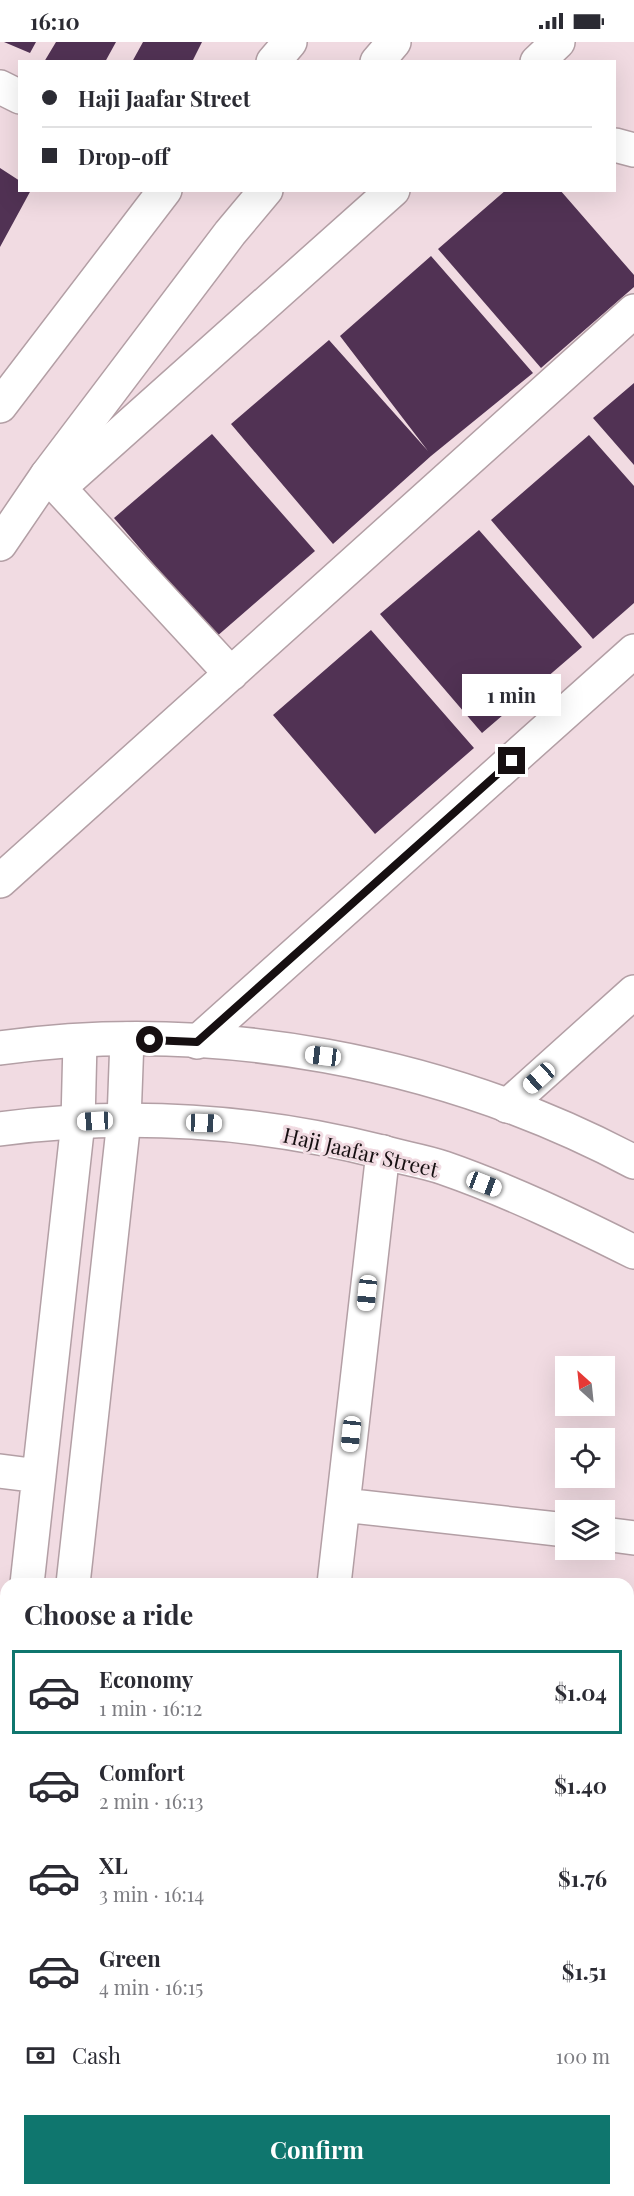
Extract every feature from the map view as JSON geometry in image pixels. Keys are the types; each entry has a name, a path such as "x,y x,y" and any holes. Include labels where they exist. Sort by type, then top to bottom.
{"street":[{"path":"275,60 290,42"},
{"path":"378,60 394,42"},
{"path":"539,60 558,42"},
{"path":"0,87 18,96"},
{"path":"616,145 634,150"},
{"path":"6,386 163,192"},
{"path":"0,544 53,481 230,233 264,192"},
{"path":"53,481 391,192"},
{"path":"0,881 634,311"},
{"path":"53,481 231,674"},
{"path":"197,1042 634,651"},
{"path":"507,1106 634,993"},
{"path":"73,1578 124,1120 127,1039"},
{"path":"0,1048 127,1039 197,1042 323,1056 418,1077 507,1106 602,1145 634,1162"},
{"path":"28,1578 78,1122 80,1042"},
{"name":"Haji Jaafar Street","path":"0,1129 124,1120 224,1124 333,1139 442,1167 547,1208 634,1252"},
{"path":"335,1578 382,1152"},
{"path":"0,1471 39,1476"},
{"path":"343,1504 555,1529"},
{"path":"615,1535 634,1538"}],"building":[{"path":"4,42 36,42 30,53"},
{"path":"56,42 116,42 106,60 45,60"},
{"path":"143,42 202,42 193,60 133,60"},
{"path":"0,168 18,180 18,192 30,192 0,247"},
{"path":"504,192 562,192 634,275 634,287 541,368 438,249"},
{"path":"431,256 533,373 431,456 333,544 231,424 329,340 428,451 340,336"},
{"path":"634,383 634,465 593,418"},
{"path":"212,434 315,551 216,637 114,518"},
{"path":"589,435 634,486 634,603 593,639 491,520"},
{"path":"479,530 582,647 482,733 380,614"},
{"path":"371,630 474,748 375,834 273,715"}],"route":[{"path":"150,1040 197,1042 512,761"}]}
